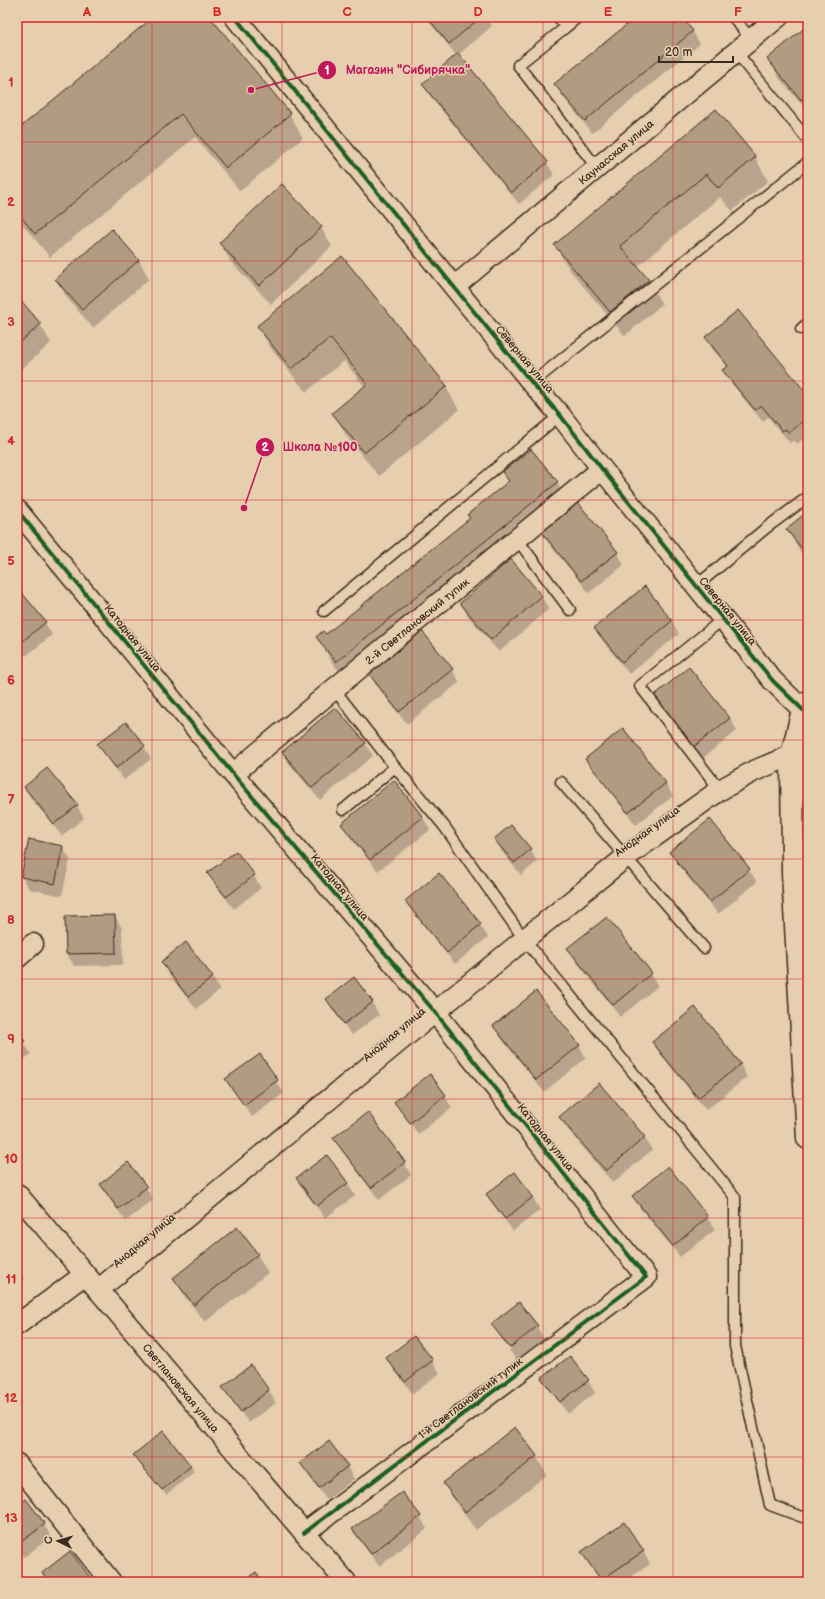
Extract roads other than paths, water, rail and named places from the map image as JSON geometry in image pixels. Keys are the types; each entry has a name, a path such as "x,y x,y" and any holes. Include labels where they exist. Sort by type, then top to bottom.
{"main road":[{"name":"Северная улица","path":"806,706 792,755 793,873 802,912 808,1138"}],"street":[{"name":"Северная улица","path":"235,17 532,383 560,415 773,681 806,706"},
{"name":"Каунасская улица","path":"454,287 778,17"},
{"name":"2-й Светлановский тупик","path":"233,774 602,469"},
{"name":"Катодная улица","path":"17,510 233,774 435,1012 646,1277"},
{"name":"Анодная улица","path":"98,1290 524,938 626,856 720,790 754,771 792,755"},
{"path":"17,958 33,944"},
{"name":"Светлановская улица","path":"17,1194 346,1582"},
{"path":"17,1325 84,1274"},
{"name":"1-й Светлановский тупик","path":"304,1533 646,1277"},
{"path":"17,1464 111,1582"}],"lane":[{"path":"558,17 566,27"},
{"path":"578,17 518,65 597,168"},
{"path":"733,17 751,40"},
{"path":"736,52 807,136"},
{"path":"532,383 808,162"},
{"path":"324,611 560,415"},
{"path":"696,586 766,528 808,497"},
{"path":"518,539 570,610"},
{"path":"720,790 640,686 723,620"},
{"path":"334,689 395,767 444,826 524,938 735,1197 735,1346 770,1505 808,1519"},
{"path":"343,810 395,767"},
{"path":"561,782 704,948"}],"place":[{"name":"Магазин \"Сибирячка\"","path":"251,90"},
{"name":"Школа №100","path":"244,508"}]}
